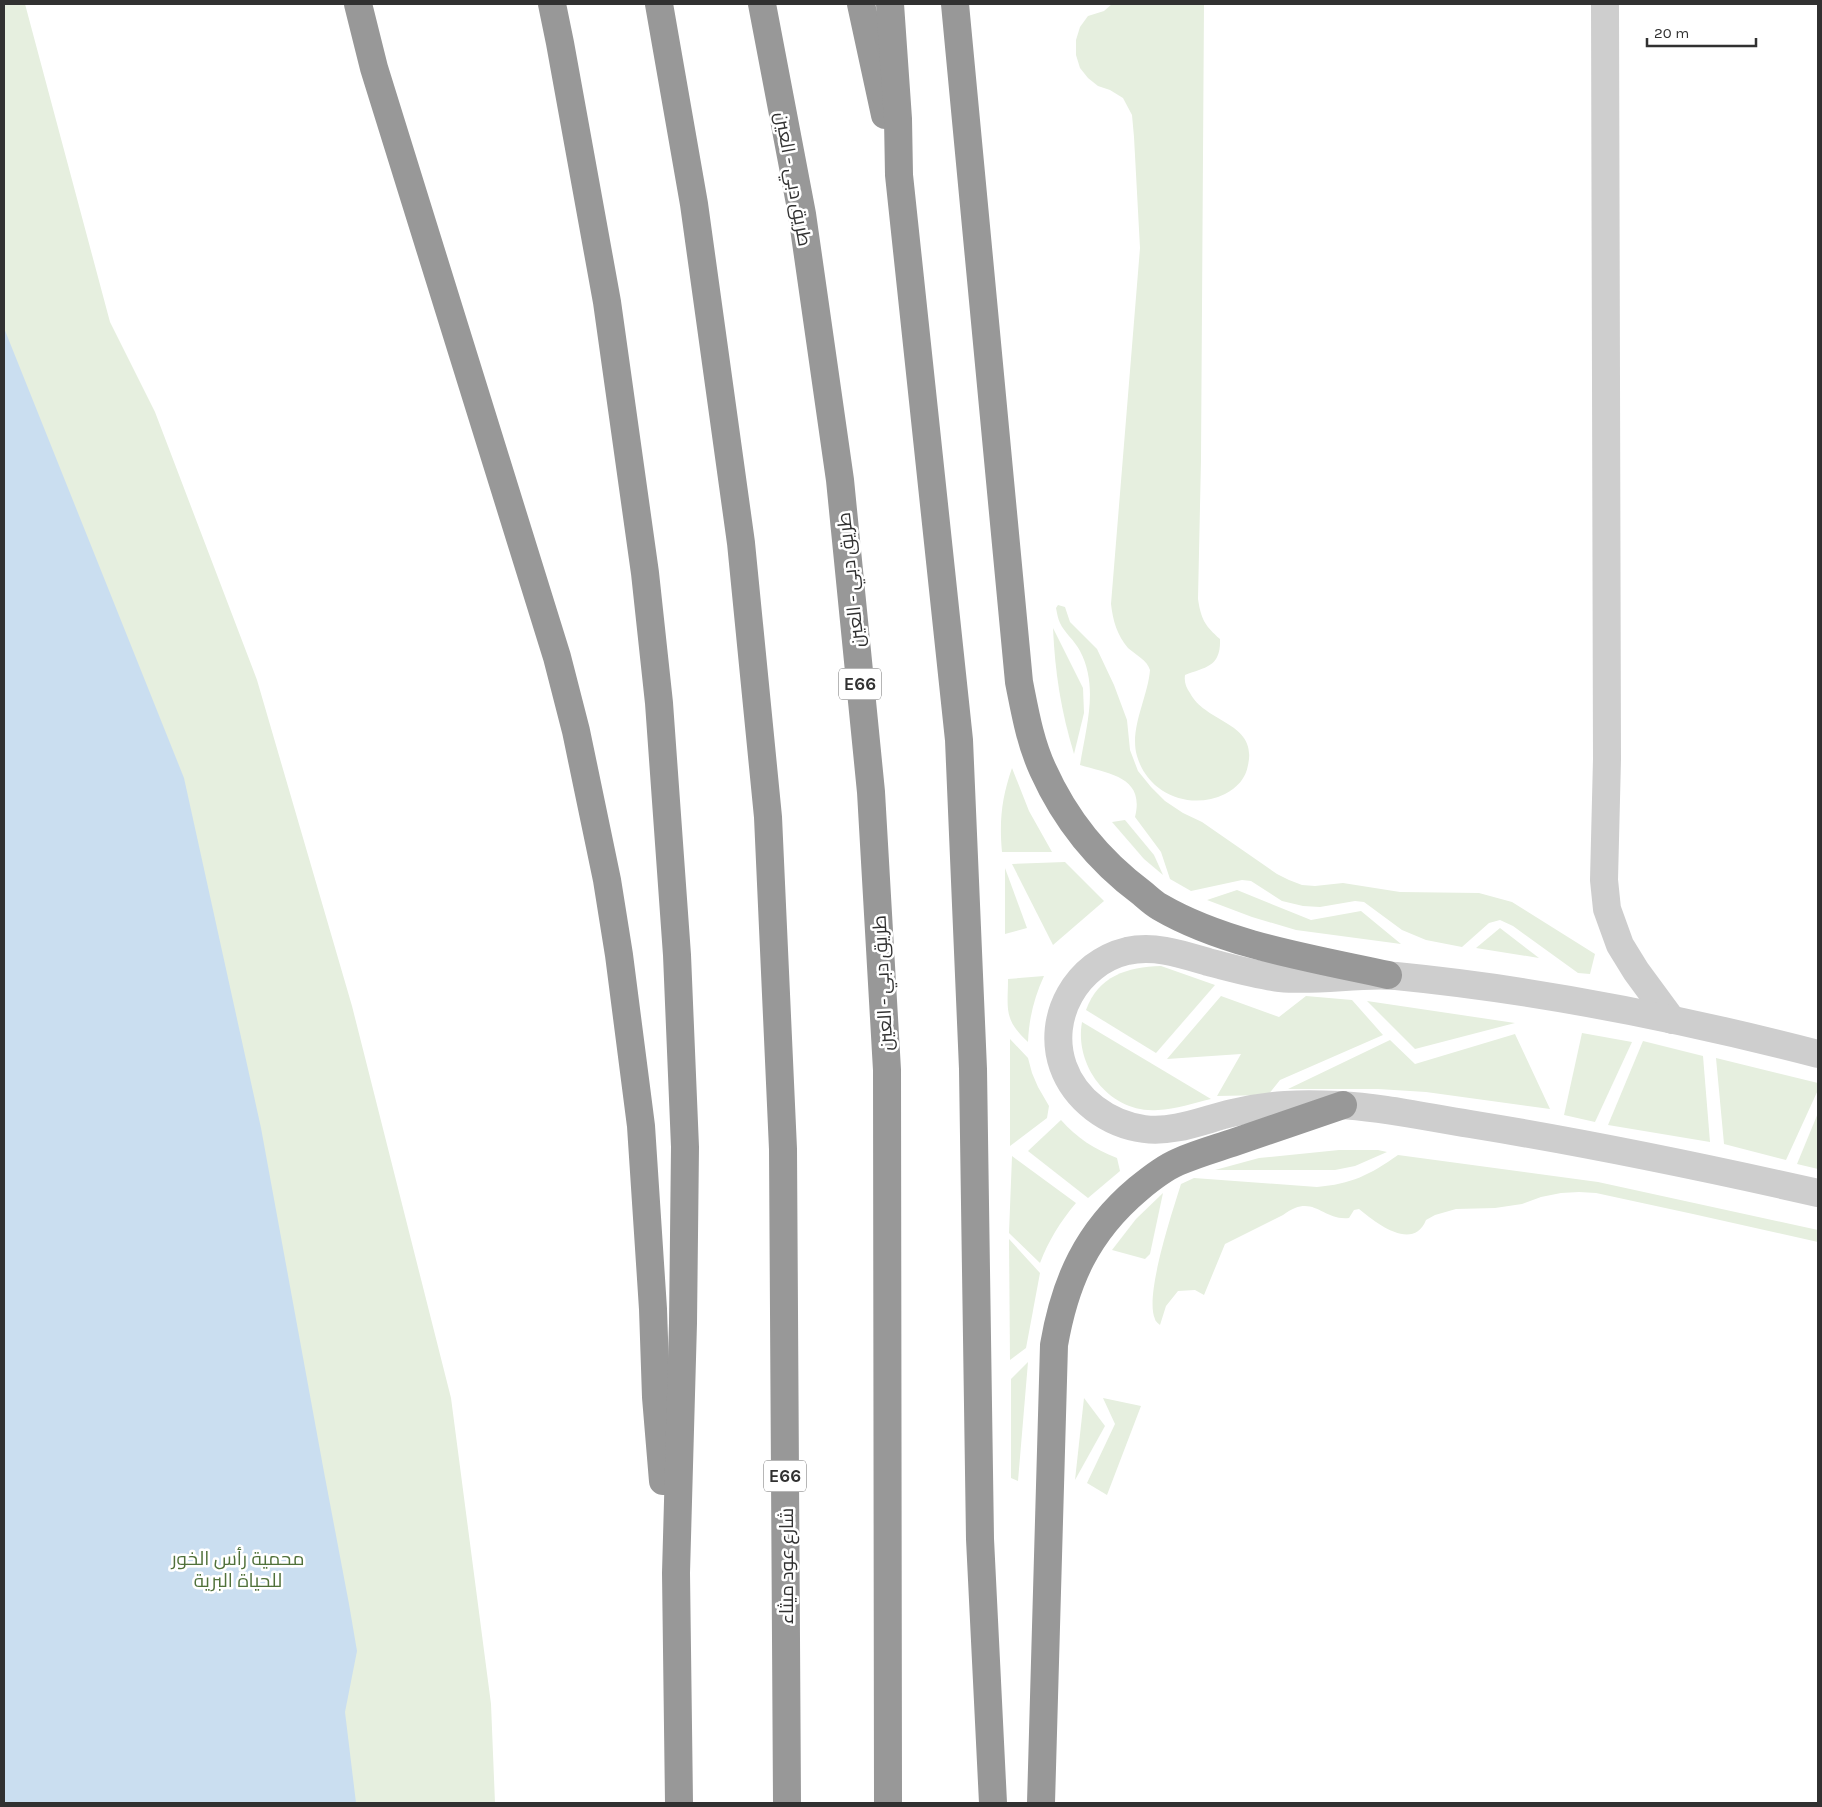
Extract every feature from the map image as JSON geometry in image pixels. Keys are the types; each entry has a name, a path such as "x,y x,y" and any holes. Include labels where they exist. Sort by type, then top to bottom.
{"highway":[{"path":"358,4 374,68 557,657 576,731 594,814 618,945 641,1126 653,1309 656,1397 663,1485 676,1573"},
{"path":"552,4 607,302 645,573 659,703 677,955 685,1147 683,1323 676,1573 679,1803"},
{"name":"شارع عود ميثاء","path":"659,4 694,204 741,543 768,817 783,1149 787,1803"},
{"name":"طريق دبي - العين","path":"762,4 802,214 840,480 871,792 887,1070 888,1803"},
{"path":"861,4 899,175"},
{"path":"890,4 898,119 899,175 959,740 973,1069 980,1539 993,1803"},
{"path":"955,4 1019,682 1028,727 1043,769 1064,809 1091,847 1123,879 1159,907 1204,928 1256,945 1388,975"},
{"path":"1040,1803 1054,1345 1060,1313 1070,1282 1084,1252 1102,1225 1124,1200 1149,1179 1177,1162 1343,1105"}],"street":[{"path":"1604,4 1607,759 1604,880 1607,909 1620,944 1636,971 1672,1020"},
{"path":"1818,1054 1763,1040 1551,995 1388,975 1325,979 1287,978 1238,970 1160,949 1140,949 1121,952 1104,960 1087,972 1074,986 1065,1004 1059,1023 1058,1043 1069,1081 1081,1098 1120,1123 1142,1129 1162,1130 1183,1127 1233,1112 1290,1103 1343,1105 1536,1135 1702,1167 1818,1193"}],"green space":[{"name":"محمية رأس الخور للحياة البرية","path":"4,4 25,4 110,322 155,412 257,680 352,1006 451,1398 491,1704 495,1803 4,1803"},
{"path":"1112,4 1204,4 1201,460 1198,599 1204,622 1220,639 1220,648 1215,661 1206,667 1185,675 1185,680 1187,689 1197,703 1238,731 1245,740 1249,751 1247,770 1237,786 1225,794 1212,799 1198,801 1172,796 1160,789 1150,780 1137,756 1135,735 1150,670 1141,658 1128,648 1118,633 1111,604 1140,248 1134,137 1132,115 1123,98 1110,90 1098,86 1080,68 1076,55 1076,40 1080,27 1088,16 1104,11"},
{"path":"1058,605 1065,607 1070,622 1097,649 1114,685 1127,720 1130,750 1138,771 1165,801 1183,813 1202,822 1277,874 1302,885 1315,886 1343,883 1400,892 1479,893 1512,902 1595,954 1590,974 1578,973 1513,926 1500,920 1489,923 1462,947 1426,940 1402,930 1364,902 1355,901 1320,907 1303,906 1282,901 1251,881 1242,880 1191,891 1170,879 1161,852 1135,817 1137,804 1135,793 1130,785 1122,779 1103,771 1080,765 1088,722 1089,679 1080,651 1059,621 1056,608"},
{"path":"1053,628 1083,688 1084,713 1074,754 1059,692"},
{"path":"1012,768 1029,811 1052,852 1002,852 1002,809"},
{"path":"1125,820 1154,855 1163,875 1144,859 1112,822"},
{"path":"1065,862 1104,901 1053,945 1012,864"},
{"path":"1005,868 1027,928 1005,934"},
{"path":"1237,890 1311,920 1361,911 1401,944 1296,930 1252,917 1207,900"},
{"path":"1500,928 1539,958 1476,948"},
{"path":"1161,966 1215,985 1156,1053 1086,1010 1091,998 1106,981 1125,971"},
{"path":"1044,976 1033,1008 1028,1042 1014,1027 1011,1020 1008,1006 1008,979"},
{"path":"1221,996 1279,1017 1306,996 1352,1000 1383,1035 1280,1080 1268,1095 1217,1096 1241,1054 1167,1059"},
{"path":"1367,1001 1515,1023 1415,1049"},
{"path":"1082,1022 1211,1099 1158,1110 1141,1109 1125,1104 1111,1096 1090,1071 1081,1039"},
{"path":"1582,1033 1632,1042 1595,1122 1564,1115"},
{"path":"1515,1034 1550,1109 1426,1092 1378,1089 1288,1089 1390,1040 1415,1064"},
{"path":"1010,1039 1028,1058 1038,1087 1049,1106 1047,1118 1010,1146"},
{"path":"1643,1041 1703,1056 1710,1142 1608,1125"},
{"path":"1716,1058 1818,1083 1818,1090 1786,1160 1724,1144"},
{"path":"1818,1113 1818,1169 1797,1164"},
{"path":"1061,1120 1086,1142 1117,1158 1120,1171 1088,1198 1028,1151"},
{"path":"1339,1150 1378,1150 1387,1152 1355,1166 1335,1170 1215,1170 1259,1158"},
{"path":"1398,1155 1598,1182 1818,1230 1818,1242 1596,1193 1561,1193 1541,1197 1522,1204 1495,1208 1456,1209 1435,1215 1426,1220 1420,1229 1412,1234 1394,1232 1359,1209 1354,1210 1349,1218 1339,1218 1317,1209 1302,1206 1225,1244 1204,1295 1195,1290 1178,1291 1166,1306 1160,1325 1156,1321 1153,1308 1153,1292 1156,1273 1181,1184 1194,1178 1317,1187 1329,1186 1350,1181 1369,1173"},
{"path":"1012,1156 1076,1203 1055,1232 1040,1263 1009,1233"},
{"path":"1163,1193 1150,1254 1145,1259 1112,1250 1136,1219"},
{"path":"1009,1239 1040,1273 1026,1348 1010,1360"},
{"path":"1028,1362 1018,1481 1011,1478 1011,1379"},
{"path":"1084,1398 1105,1426 1075,1480"},
{"path":"1103,1398 1141,1406 1107,1495 1087,1483 1115,1424"}],"water":[{"name":"محمية رأس الخور للحياة البرية","path":"4,328 184,778 261,1128 357,1651 345,1712 356,1803 4,1803"}]}
